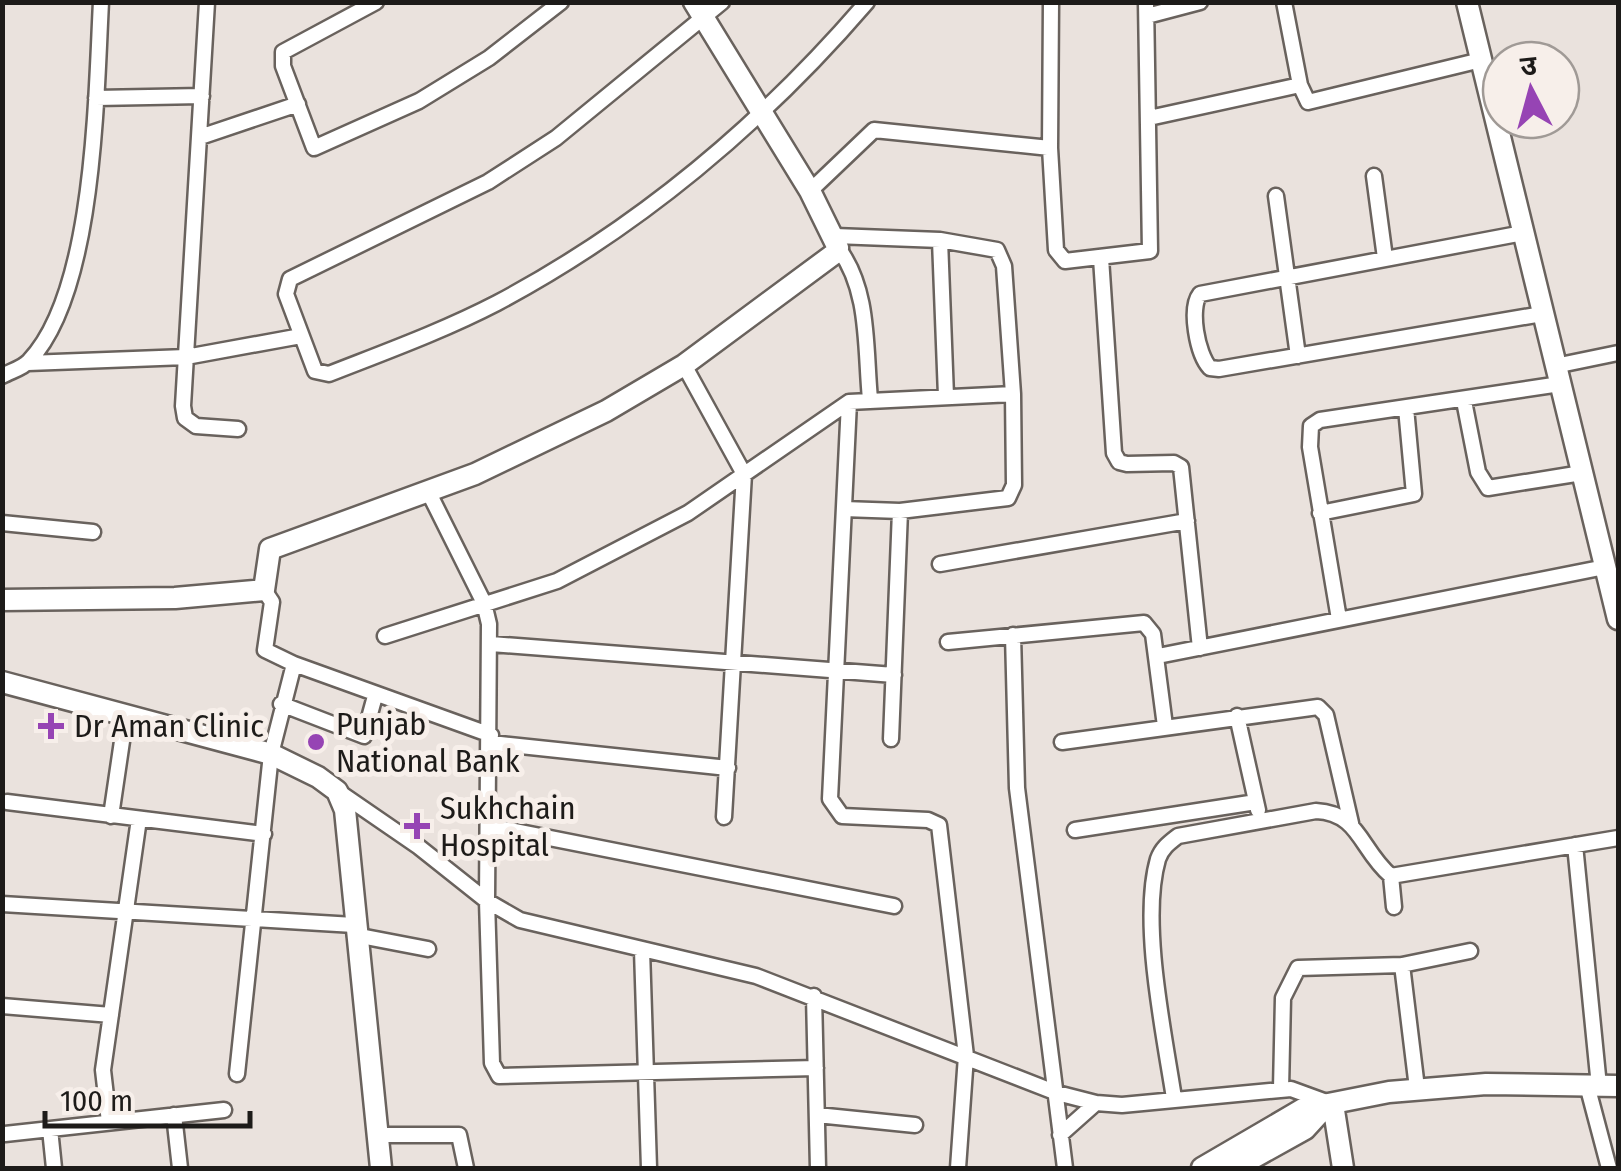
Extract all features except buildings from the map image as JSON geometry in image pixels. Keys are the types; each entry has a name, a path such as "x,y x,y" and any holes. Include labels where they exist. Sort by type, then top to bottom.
{"street":[{"path":"28,363 57,319 78,246 96,98 100,2"},
{"path":"208,2 185,418 196,426 238,430"},
{"path":"376,2 283,52 283,66 311,144 328,146 419,102 489,58 560,2"},
{"path":"722,2 699,11 556,138 488,182 290,279 285,288 315,371 328,374 496,303 629,222 762,114 867,2"},
{"path":"1051,2 1050,148 1056,254 1064,261 1150,251 1146,9 1200,2"},
{"path":"1284,2 1300,85 1308,102 1481,60 1468,2"},
{"path":"699,11 810,190 852,267 861,294 870,399"},
{"path":"1149,118 1300,85"},
{"path":"96,98 202,96"},
{"path":"200,137 298,104"},
{"path":"810,190 874,130 1050,148"},
{"path":"1500,140 1582,473 1609,555 1618,619"},
{"path":"1374,176 1385,258"},
{"path":"1276,196 1298,356"},
{"path":"1523,233 1287,276 1196,297 1202,357 1210,368 1219,368 1542,314"},
{"path":"940,240 946,396"},
{"path":"728,768 491,739 294,664 266,650 272,602 264,590 270,549 428,493 606,410 684,365 836,242 940,240 989,247 1002,254 1014,394 1014,486 1008,498 900,511 844,508"},
{"path":"1101,258 1116,458 1126,464 1174,462 1180,466 1200,648"},
{"path":"2,376 28,363 186,357 301,336"},
{"path":"1339,619 1320,512 1311,426 1320,420 1464,400 1558,375 1618,353"},
{"path":"684,365 744,474 724,818"},
{"path":"385,636 557,581 688,513 849,402 1014,394"},
{"path":"1464,400 1478,472 1488,488 1582,473"},
{"path":"849,402 830,788 834,810 842,816 928,820 940,824 966,1056 958,1168"},
{"path":"1320,512 1414,494 1406,408"},
{"path":"428,493 484,604 491,644 487,901 492,1063 498,1076 816,1068"},
{"path":"891,740 900,511"},
{"path":"940,564 1187,521"},
{"path":"2,523 92,532"},
{"path":"1158,656 1339,619 1609,555"},
{"path":"2,600 174,598 264,590"},
{"path":"948,642 1144,623 1153,634 1158,656 1166,726"},
{"path":"1013,635 1017,788 1065,1168"},
{"path":"491,644 894,674"},
{"path":"237,1074 271,754 294,664"},
{"path":"2,682 271,754 337,791 419,846 487,901 520,920 756,976 1057,1093 1096,1103 1281,1089 1308,1092 1329,1105 1343,1168"},
{"path":"281,704 364,736 375,696"},
{"path":"1062,742 1311,706 1323,710 1352,823 1375,862 1391,876 1394,906"},
{"path":"112,816 126,714"},
{"path":"1237,716 1260,820"},
{"path":"337,791 346,810 354,930 382,1168"},
{"path":"8,802 264,834"},
{"path":"1075,830 1256,802"},
{"path":"1174,1098 1157,984 1158,858 1178,836 1260,820 1316,811 1342,814 1352,823"},
{"path":"109,1122 103,1070 139,819"},
{"path":"489,826 894,906"},
{"path":"1391,876 1618,838"},
{"path":"1575,846 1609,1168"},
{"path":"2,904 354,930 428,948"},
{"path":"642,950 650,1168"},
{"path":"1281,1089 1283,998 1294,972 1307,967 1402,965 1470,952"},
{"path":"1402,965 1417,1088"},
{"path":"814,996 818,1168"},
{"path":"2,1006 111,1015"},
{"path":"1202,1168 1294,1113 1329,1105 1417,1088 1602,1086"},
{"path":"1060,1135 1096,1103"},
{"path":"1245,1165 1305,1129 1329,1105"},
{"path":"5,1134 224,1110"},
{"path":"174,1115 180,1168"},
{"path":"817,1115 914,1125"},
{"path":"50,1129 54,1168"},
{"path":"377,1135 459,1134 466,1168"}],"place":[{"name":"Dr Aman Clinic","path":"51,726"},
{"name":"Punjab National Bank","path":"316,742"},
{"name":"Sukhchain Hospital","path":"417,826"}]}
